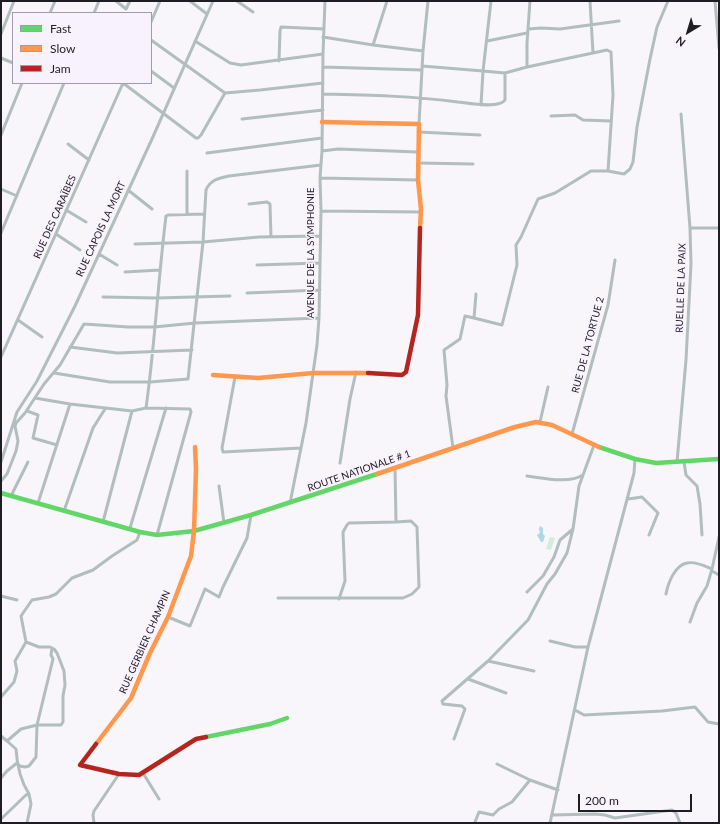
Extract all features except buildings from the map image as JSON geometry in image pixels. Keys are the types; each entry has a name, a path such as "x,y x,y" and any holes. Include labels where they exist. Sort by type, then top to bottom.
{"street":[{"path":"1,34 14,1"},
{"path":"50,12 55,1"},
{"path":"94,12 99,1"},
{"path":"116,1 126,9 130,1"},
{"path":"152,20 160,1"},
{"path":"190,1 207,14"},
{"name":"RUE CAPOIS LA MORT","path":"1,462 17,412 37,381 75,306 213,1"},
{"path":"237,1 253,12"},
{"name":"AVENUE DE LA SYMPHONIE","path":"290,503 301,448 318,345 321,211 320,178 323,110 322,54 325,1"},
{"path":"373,45 387,1"},
{"path":"213,375 258,378 313,373 356,372 402,375 406,372 418,315 421,212 418,180 418,124 428,1"},
{"path":"481,105 483,71 491,1"},
{"path":"527,67 530,1"},
{"path":"590,1 593,53"},
{"path":"452,448 446,396 447,385 444,350 460,339 465,316 502,326 517,265 516,245 521,238 538,199 555,192 591,171 608,171 624,174 630,169 633,162 637,127 657,27 668,1"},
{"path":"715,1 719,48"},
{"path":"487,41 541,28 560,29 619,21"},
{"path":"279,60 281,28 324,29"},
{"path":"323,37 373,45 423,50"},
{"path":"152,41 225,93 323,83"},
{"path":"195,41 230,63 241,65 322,54"},
{"path":"322,67 422,68 505,73 607,50 611,52 612,56 613,95 608,171"},
{"path":"1,58 12,63"},
{"path":"152,72 174,88"},
{"path":"323,94 420,97 481,105 500,104 504,102 505,73"},
{"path":"1,134 22,84"},
{"path":"1,234 64,84"},
{"name":"RUE DES CARAÏBES","path":"1,357 123,84"},
{"path":"124,84 196,138 201,135 225,93"},
{"path":"242,119 323,110"},
{"name":"RUELLE DE LA PAIX","path":"677,462 686,360 691,264 690,228 680,114"},
{"path":"551,116 575,115 583,120 611,121"},
{"path":"322,122 418,124"},
{"path":"418,132 480,135"},
{"path":"207,152 322,138"},
{"path":"68,144 89,160"},
{"path":"322,151 338,149 418,152"},
{"path":"418,163 473,164"},
{"path":"54,373 110,382 150,382 188,379 203,242 206,190 208,186 219,178 321,165"},
{"path":"187,214 188,170"},
{"path":"320,178 418,180"},
{"path":"1,189 17,196"},
{"path":"128,190 152,209"},
{"path":"249,204 267,202 270,204 271,237"},
{"path":"66,210 86,222"},
{"path":"321,211 421,212"},
{"path":"146,408 150,382 162,242 167,215 204,214"},
{"path":"690,228 719,228"},
{"path":"56,234 80,250"},
{"path":"135,244 320,236"},
{"path":"99,254 117,265"},
{"name":"RUE DE LA TORTUE 2","path":"572,434 608,305 615,260"},
{"path":"257,265 320,263"},
{"path":"125,272 160,270"},
{"path":"247,293 320,290"},
{"path":"474,318 476,294"},
{"path":"104,297 157,298 230,296"},
{"path":"1,481 7,474 16,451 18,441 15,426 16,422 27,411 44,384 54,373 84,324 154,327 195,323 319,318"},
{"path":"18,320 42,337"},
{"path":"70,347 118,353 192,350"},
{"path":"340,463 350,399 356,372"},
{"path":"235,377 222,448 223,452 301,448"},
{"path":"540,422 548,388"},
{"path":"35,398 132,412 146,408 191,410 157,535"},
{"path":"38,504 70,404"},
{"path":"130,528 166,408"},
{"path":"64,511 93,428 105,409"},
{"path":"27,411 38,416 33,438 57,446"},
{"path":"103,522 132,412"},
{"name":"ROUTE NATIONALE # 1","path":"1,493 140,532 157,535 194,531 224,523 346,485 515,427 540,422 552,425 594,445 635,459 656,463 719,459"},
{"path":"454,739 465,709 462,706 443,704 442,701 488,661 528,620 546,584 555,574 567,552 573,529 579,486 594,445"},
{"name":"RUE GERBIER CHAMPIN","path":"195,447 196,470 194,531 191,556 168,616 131,698 80,763 81,766 119,774 132,776 139,775 196,738 270,724 287,718"},
{"path":"550,823 588,647 628,499 634,473 635,459"},
{"path":"11,496 28,462"},
{"path":"684,462 686,475 697,486 702,535"},
{"path":"395,468 396,522"},
{"path":"527,476 571,479 578,478 583,475"},
{"path":"219,486 224,523"},
{"path":"628,499 642,497 658,513 648,536"},
{"path":"168,616 190,626 205,589 219,597 248,538 251,515"},
{"path":"278,598 339,599 403,598 412,594 419,587 417,527 411,521 350,523 347,525 343,532 345,581 339,599"},
{"path":"527,592 543,576 554,557 560,540 573,529"},
{"path":"1,697 14,682 16,670 15,660 26,642 21,616 32,600 49,598 56,594 72,578 93,570 137,540 140,532"},
{"path":"690,622 697,603 707,586 719,537"},
{"path":"666,594 668,584 679,567 686,563 694,563 712,570 719,575"},
{"path":"1,596 17,600"},
{"path":"550,641 575,647 588,647"},
{"path":"7,741 21,729 37,725 61,725 63,722 63,696 65,685 64,672 57,653 52,648 39,647 26,642"},
{"path":"16,763 20,766 29,766 33,763 36,757 37,725 53,659 51,655 52,648"},
{"path":"488,661 534,672"},
{"path":"468,679 506,693"},
{"path":"575,710 584,715 662,711 695,707 708,722 719,724"},
{"path":"1,736 16,749 16,763 22,785 29,794 31,804 27,823"},
{"path":"1,778 16,763"},
{"path":"498,764 530,780 558,790"},
{"path":"143,773 159,799"},
{"path":"94,823 94,812 119,774"},
{"path":"475,822 480,812 493,815 512,802 530,780"},
{"path":"1,819 29,794"},
{"path":"552,815 595,814 615,818 672,810 676,813 680,823"}],"green space":[{"path":"550,537 555,538 551,550 546,549"}],"water":[{"path":"540,526 543,528 543,534 545,536 543,542 541,542 537,535 540,533"}],"traffic: fast":[{"path":"599,447 635,459 656,463 719,459"},
{"path":"1,493 140,532 157,535 194,531 251,515 377,474"},
{"path":"206,737 270,724 287,718"}],"traffic: slow":[{"path":"322,122 419,124 418,180 421,209 420,228"},
{"path":"213,375 258,378 313,373 368,373"},
{"path":"377,474 515,427 536,422 552,425 599,447"},
{"path":"96,744 131,698 150,653 168,617 191,556 194,531 196,469 195,447"}],"traffic: jam":[{"path":"368,373 402,375 406,372 418,315 420,228"},
{"path":"96,744 80,765 119,774 139,775 196,739 206,737"}]}
